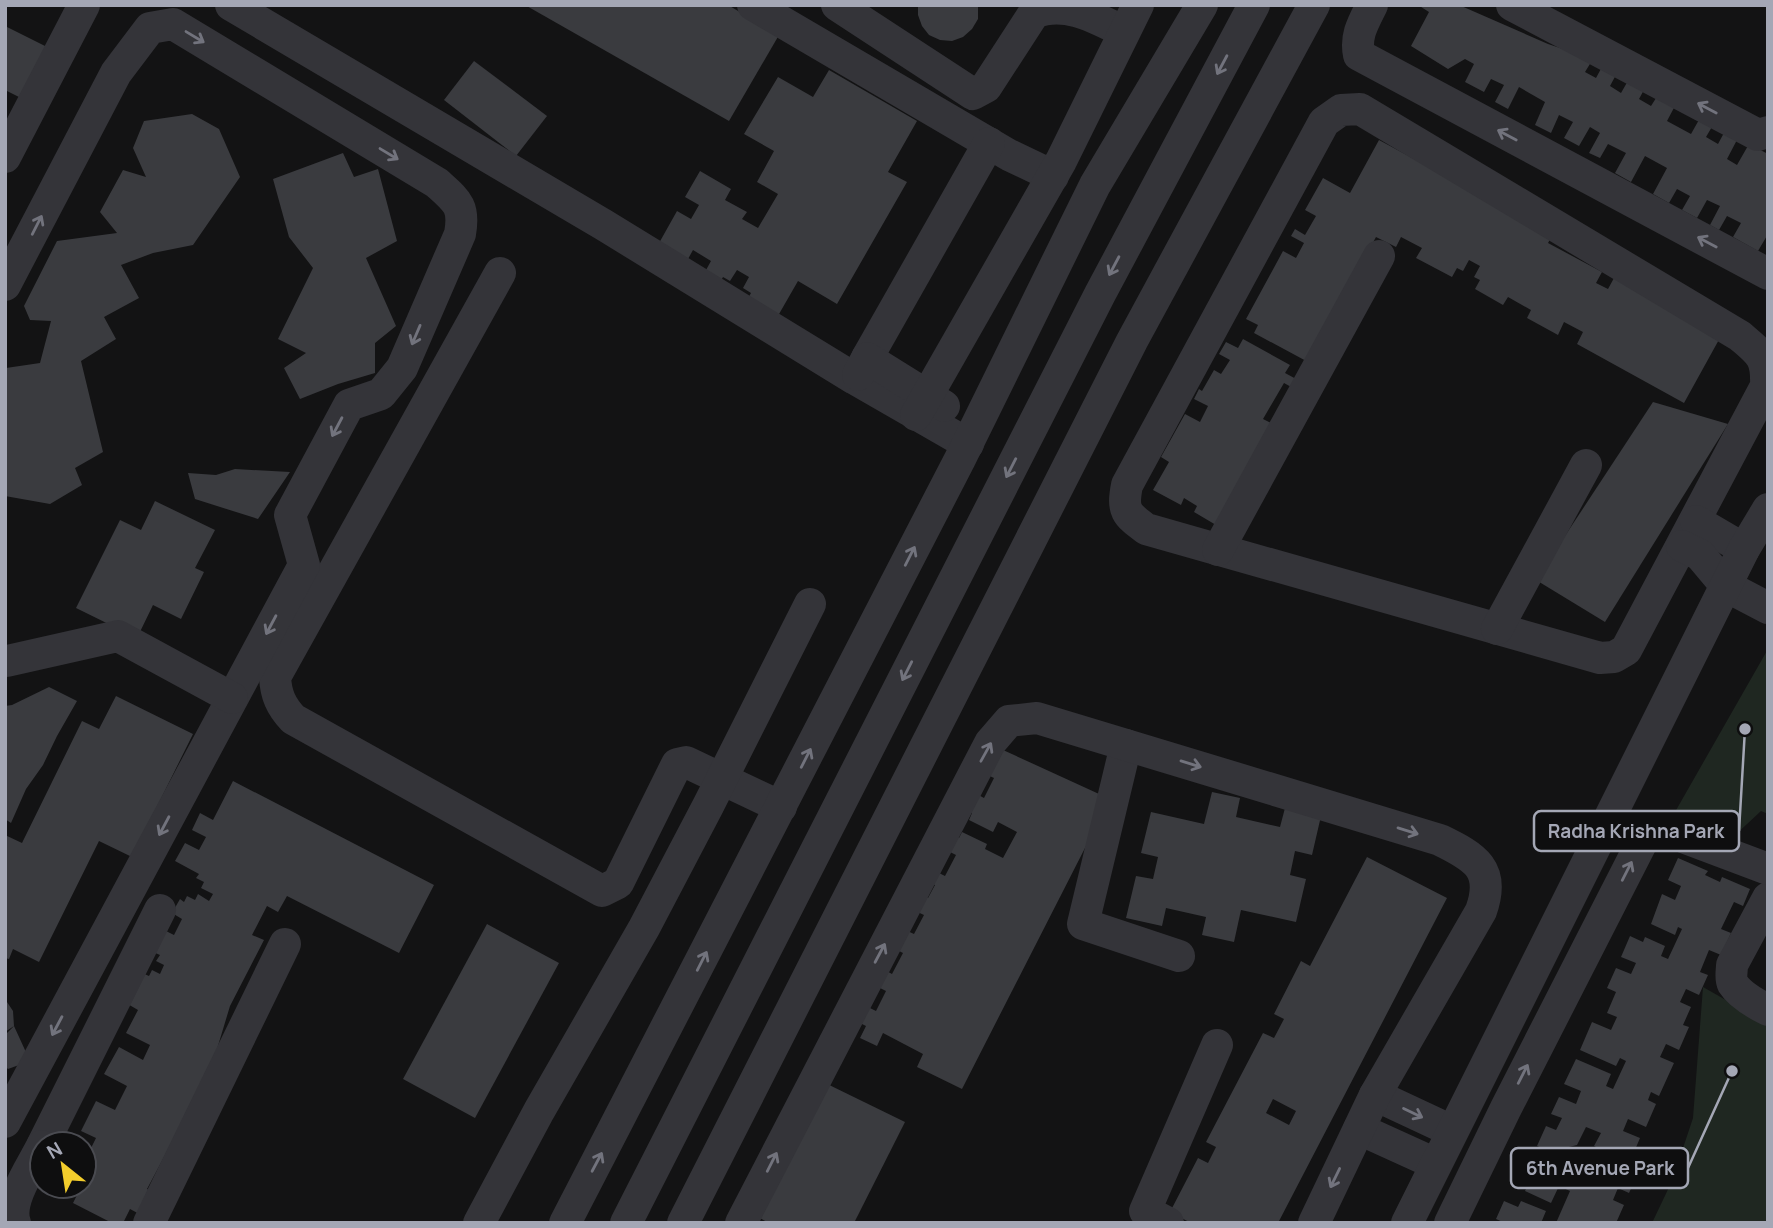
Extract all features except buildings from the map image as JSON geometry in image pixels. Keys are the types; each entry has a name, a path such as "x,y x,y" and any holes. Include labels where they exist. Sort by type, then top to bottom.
{"street":[{"path":"5,157 84,5"},
{"path":"231,5 604,225 861,369 972,435"},
{"path":"753,5 989,143 1053,176"},
{"path":"837,5 972,94 986,87 1034,13 1042,9 1081,10 1131,19 1053,176 922,405"},
{"path":"565,1223 972,435 1095,185 1202,5"},
{"path":"626,1223 1100,294 1254,5"},
{"path":"683,1223 1126,354 1314,5"},
{"path":"1372,5 1356,42 1359,55 1768,274"},
{"path":"1512,5 1758,135 1768,132"},
{"path":"5,285 116,73 150,28 165,24 173,24 437,183 458,202 463,217 460,234 402,368 381,394 349,405 290,515 304,565 5,1122"},
{"path":"1360,109 1740,336 1759,353 1767,367 1766,386 1689,533 1626,650 1614,657 1600,658 1217,550 1146,529 1128,516 1124,502 1127,485 1324,122 1341,110 1360,109"},
{"path":"861,369 989,143"},
{"path":"1217,550 1379,256"},
{"path":"500,273 275,677 276,693 293,719 602,891 618,883 677,764 686,762 781,807"},
{"path":"1497,629 1586,465"},
{"path":"1407,1223 1744,550 1768,509"},
{"path":"1689,533 1744,550"},
{"path":"1689,533 1700,555 1726,586 1768,608"},
{"path":"479,1223 539,1111 644,928 810,604"},
{"path":"7,661 118,636 233,698"},
{"path":"741,1223 990,743 1009,721 1037,718 1440,840 1469,854 1483,869 1488,893 1481,911 1375,1095 1314,1223"},
{"path":"1126,745 1083,924 1179,956"},
{"path":"1450,1223 1645,836 1654,829 1667,831 1768,869"},
{"path":"1768,898 1732,965 1731,976 1732,983 1748,998 1768,1010"},
{"path":"50,1130 160,911"},
{"path":"149,1223 285,944"},
{"path":"1168,1223 1146,1211 1217,1045"},
{"path":"1375,1095 1500,1120"},
{"path":"1359,1129 1436,1164"},
{"path":"15,1223 12,1214 15,1200 28,1174"}],"shaded area":[{"path":"1768,649 1768,814 1761,811 1732,838 1675,812"},
{"path":"1703,987 1768,1024 1768,1223 1652,1223 1672,1181 1693,1118"}],"place":[{"name":"Radha Krishna Park","path":"1745,729"},
{"name":"6th Avenue Park","path":"1732,1071"}]}
